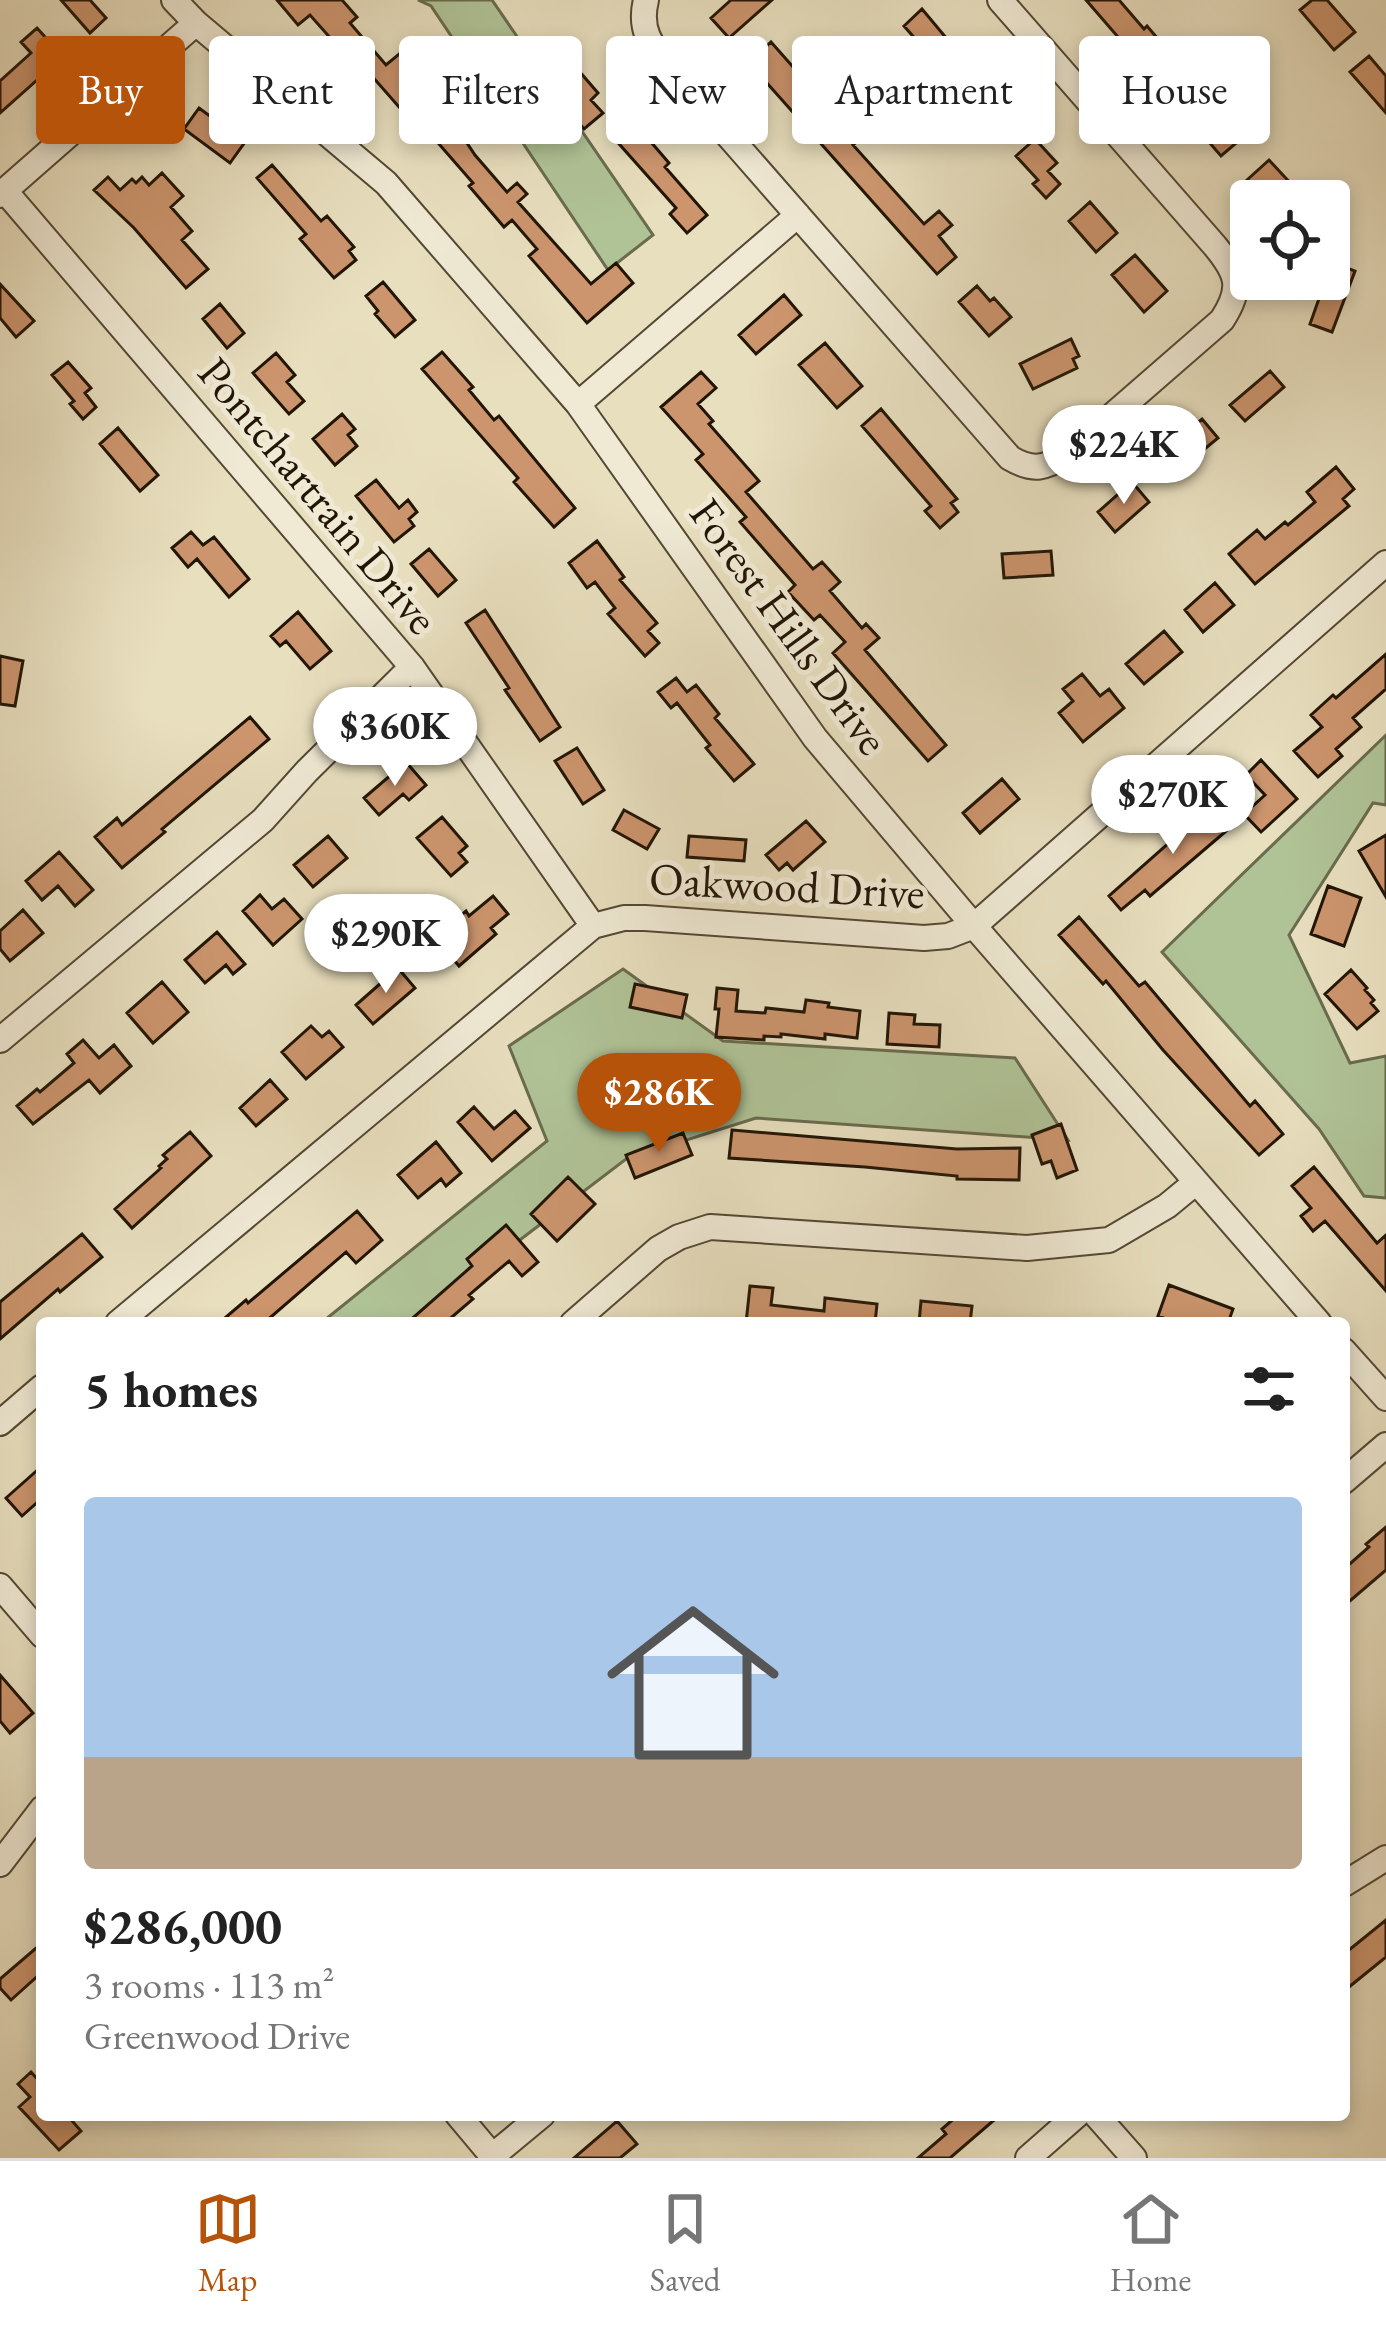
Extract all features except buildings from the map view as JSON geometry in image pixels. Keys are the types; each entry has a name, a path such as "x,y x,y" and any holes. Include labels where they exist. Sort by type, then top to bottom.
{"street":[{"name":"Forest Hills Drive","path":"174,0 386,183 578,404 815,738 1314,1317"},
{"path":"646,0 642,20 657,52 798,215 1010,458 1024,466 1049,465 1068,454 1222,320 1237,286 1227,260 1000,0"},
{"path":"3,193 196,23"},
{"name":"Pontchartrain Drive","path":"3,193 412,668 593,926"},
{"path":"578,404 798,215"},
{"name":"Oakwood Drive","path":"125,1317 593,926 624,918 924,938 949,936 974,926 1386,563"},
{"path":"0,1040 263,820 412,668"},
{"path":"580,1317 658,1249 710,1227 1027,1248 1108,1240 1167,1207 1195,1183"},
{"path":"1350,1358 1386,1398"},
{"path":"0,1423 36,1392"},
{"path":"1350,1476 1386,1445"},
{"path":"0,1586 36,1628"},
{"path":"0,1864 36,1817"},
{"path":"1350,1880 1386,1858"},
{"path":"463,2121 492,2157 535,2121"},
{"path":"1028,2158 1070,2121"},
{"path":"1101,2121 1134,2158"}],"green space":[{"path":"418,0 492,0 517,36 451,36 431,6"},
{"path":"582,131 653,235 608,270 524,144 582,144"},
{"path":"1386,735 1386,805 1373,803 1289,935 1350,1063 1386,1056 1386,1198 1364,1196 1319,1129 1162,952"},
{"path":"623,969 723,1041 1015,1058 1068,1140 756,1118 626,1159 419,1317 328,1317 547,1141 509,1046"}]}
